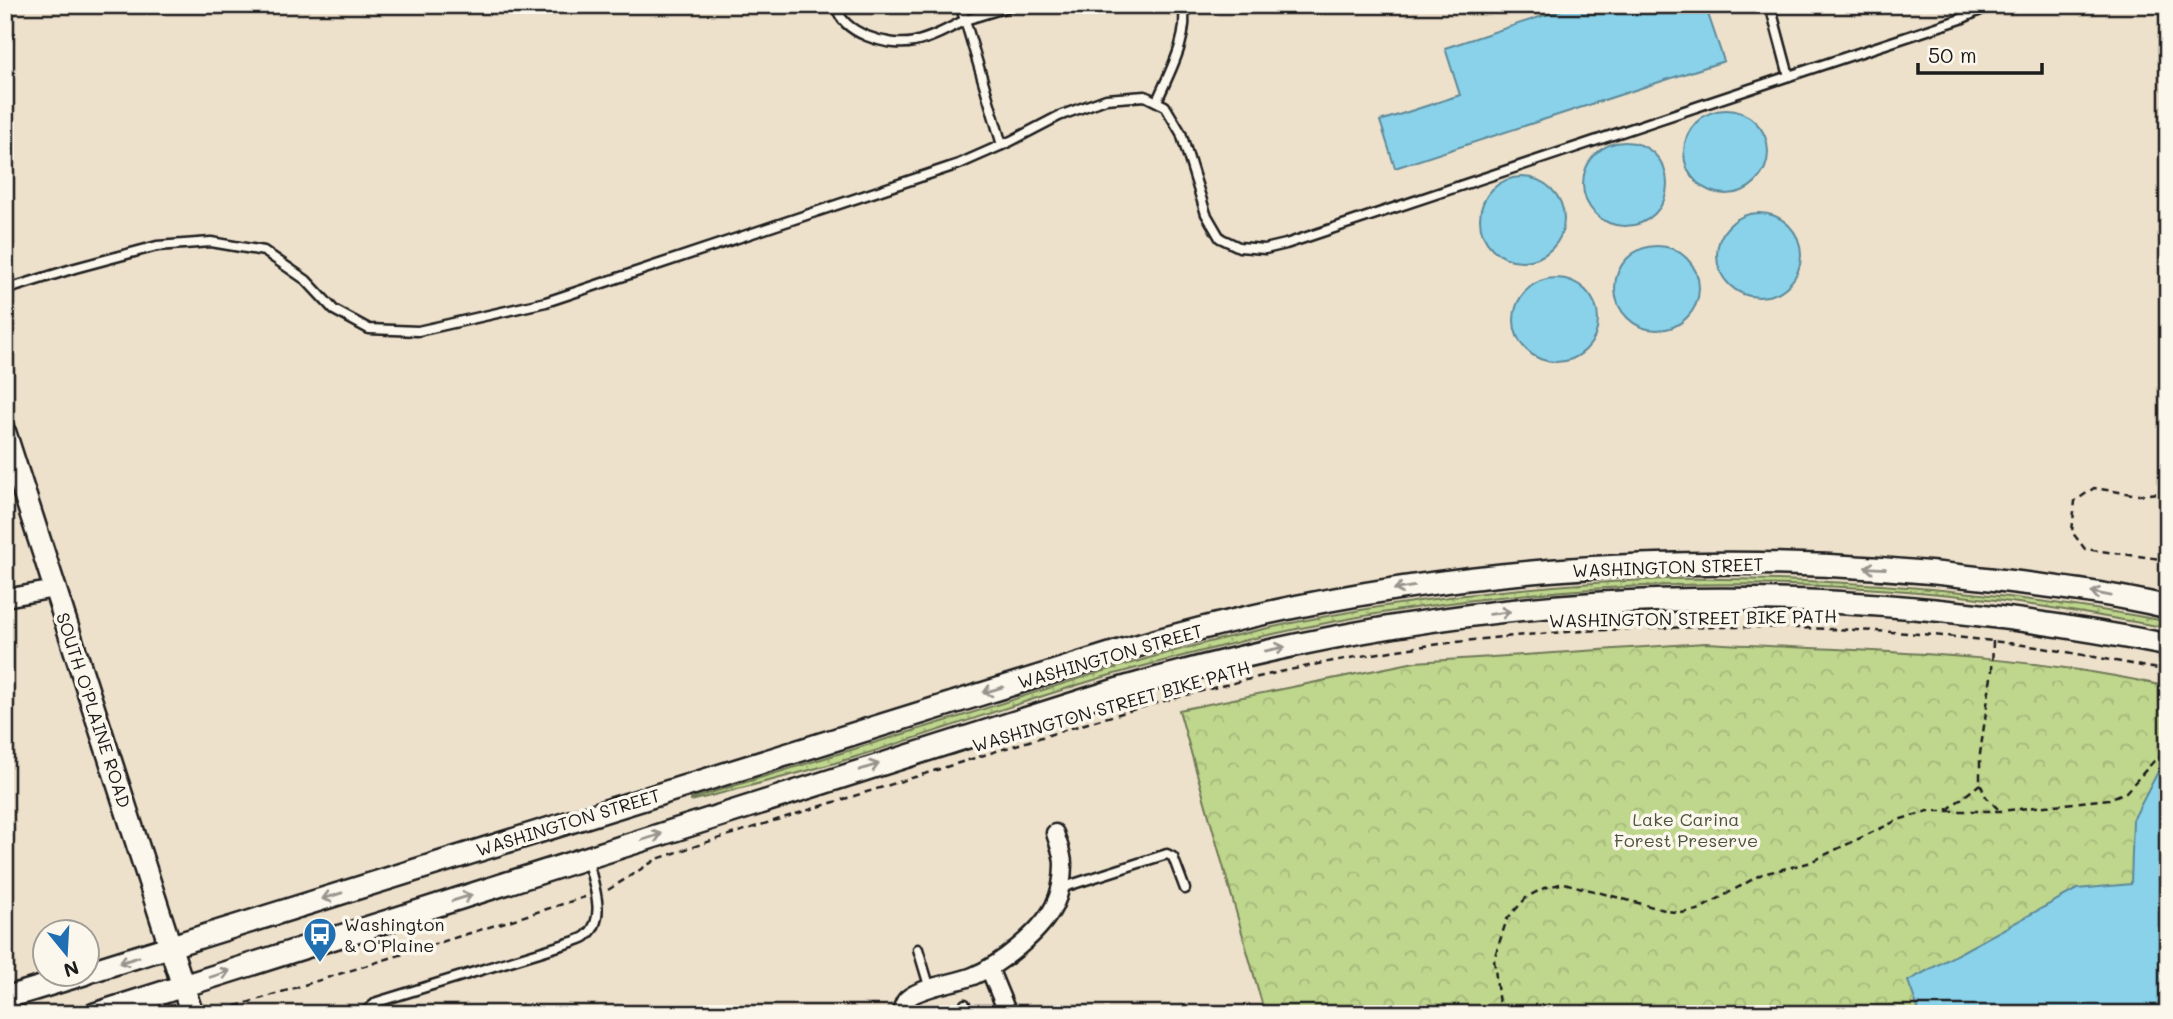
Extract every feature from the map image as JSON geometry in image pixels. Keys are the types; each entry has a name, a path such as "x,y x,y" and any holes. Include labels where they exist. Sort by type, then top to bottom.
{"main road":[{"name":"SOUTH O'PLAINE ROAD","path":"5,433 192,1014"},
{"name":"WASHINGTON STREET","path":"102,968 1123,650 1231,621 1333,600 1457,580 1508,575 1642,566 1767,564 1885,568 1957,575 2080,590 2168,607"},
{"name":"WASHINGTON STREET","path":"95,1014 868,767 1164,676 1329,638 1448,619 1600,603 1785,600 1963,612 2090,630 2168,645"},
{"name":"WASHINGTON STREET","path":"5,998 37,988"}],"street":[{"path":"5,598 55,589"},
{"path":"900,1014 905,1001 914,994 989,968 1023,943 1040,925 1054,907 1061,888 1063,862 1055,833"},
{"path":"989,968 1008,1014"}],"lane":[{"path":"837,5 837,11 854,31 885,42 911,43 965,20 1014,5"},
{"path":"960,5 1002,145"},
{"path":"1157,101 1180,45 1185,13 1183,5"},
{"path":"1770,5 1789,76"},
{"path":"5,290 158,246 211,242 264,251 306,280 334,310 369,329 418,331 546,302 959,164 1059,116 1107,99 1145,96 1166,106 1181,133 1206,214 1220,238 1239,247 1265,249 1961,19 1991,5"},
{"path":"1061,888 1167,854 1173,857 1185,889"},
{"path":"362,1014 377,1002 572,943 587,936 595,924 598,910 587,858"},
{"path":"918,949 930,989"},
{"path":"965,1004 968,1014"}],"path":[{"path":"2168,492 2138,495 2094,488 2076,501 2072,532 2085,549 2168,561"},
{"name":"WASHINGTON STREET BIKE PATH","path":"226,1014 236,1006 614,889 657,859 1041,737 1143,706 1268,674 1375,653 1532,633 1692,627 1857,629 1993,641 2168,671"},
{"path":"1993,641 1992,670 1980,754 1980,783 1986,796 2000,811"},
{"path":"1500,1014 1494,959 1507,919 1527,897 1544,888 1564,883 1681,913 1698,909 1762,874 1808,863 1898,820 1928,811 2000,811 2109,799 2126,792 2154,761 2168,752"},
{"path":"1947,810 1980,783"}],"green space":[{"path":"1665,579 1854,583 1978,594 2165,621 2168,622 2168,628 2006,601 1863,588 1687,585 1599,588 1511,596 1337,621 1251,639 1122,672 832,764 691,801 1109,670 1255,631 1357,611 1459,596 1562,585"},
{"name":"Lake Carina Forest Preserve","path":"1705,643 1879,651 1996,660 2054,666 2168,687 2168,1014 1265,1014 1179,710 1415,662"}],"water":[{"path":"1576,5 1705,5 1724,61 1395,168 1380,121 1460,95 1445,48"},
{"path":"1726,110 1742,113 1756,122 1765,136 1768,152 1765,168 1756,182 1742,191 1726,194 1710,191 1696,182 1687,168 1684,152 1687,136 1696,122 1710,113"},
{"path":"1625,142 1641,145 1655,154 1664,168 1667,184 1664,200 1655,214 1641,223 1625,226 1609,223 1595,214 1586,200 1583,184 1586,168 1595,154 1609,145"},
{"path":"1522,177 1538,180 1552,189 1561,203 1564,219 1561,235 1552,249 1538,258 1522,261 1506,258 1492,249 1483,235 1480,219 1483,203 1492,189 1506,180"},
{"path":"1759,213 1775,216 1789,225 1798,239 1801,255 1798,271 1789,285 1775,294 1759,297 1743,294 1729,285 1720,271 1717,255 1720,239 1729,225 1743,216"},
{"path":"1649,246 1665,246 1681,253 1692,264 1699,280 1696,304 1687,318 1665,330 1649,330 1633,323 1622,312 1615,296 1615,280 1622,264 1633,253"},
{"path":"1556,278 1572,281 1586,290 1595,304 1598,320 1595,336 1586,350 1572,359 1556,362 1540,359 1526,350 1517,336 1514,320 1517,304 1526,290 1540,281"},
{"path":"2168,759 2168,1014 1920,1014 1908,981 2077,889 2131,884 2133,820 2163,762"}],"place":[{"name":"Washington & O'Plaine","path":"320,964"}]}
